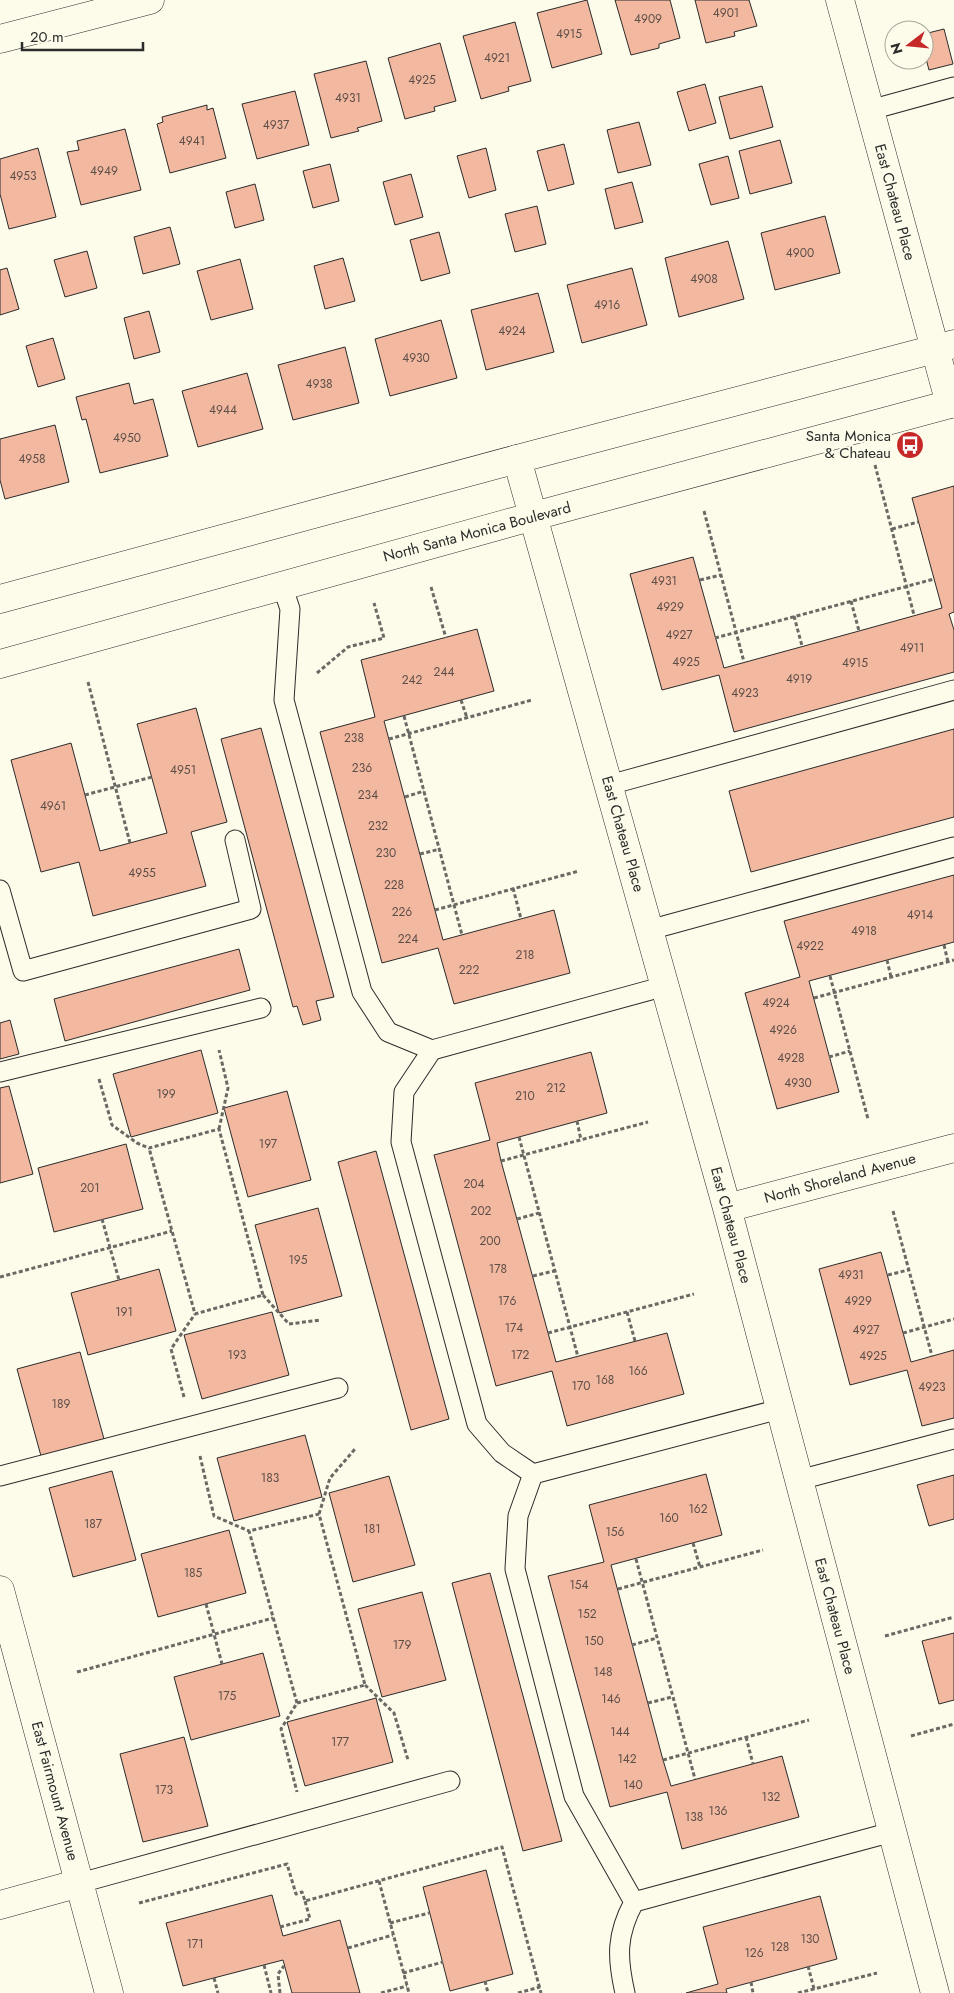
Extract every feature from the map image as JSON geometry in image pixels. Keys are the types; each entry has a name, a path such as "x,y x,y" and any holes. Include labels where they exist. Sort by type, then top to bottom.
{"street":[{"path":"0,39 150,0"},
{"name":"East Chateau Place","path":"840,0 870,110 945,347 952,404"},
{"path":"0,600 517,458 945,347"},
{"name":"North Santa Monica Boulevard","path":"0,664 534,516 952,404"},
{"name":"East Chateau Place","path":"517,458 727,1208 935,1993"},
{"name":"North Shoreland Avenue","path":"727,1208 954,1148"},
{"name":"East Fairmount Avenue","path":"0,1590 109,1993"},
{"path":"0,1905 80,1883"}],"lane":[{"path":"870,110 954,87"},
{"path":"282,585 290,609 284,700 362,992 388,1032 432,1050 665,986"},
{"path":"609,785 954,690"},
{"path":"0,890 23,970 251,909 235,840"},
{"path":"649,930 954,847"},
{"path":"0,1072 261,1008"},
{"path":"432,1050 404,1092 401,1142 478,1424 502,1453 533,1474 780,1409"},
{"path":"0,1476 338,1388"},
{"path":"799,1480 954,1439"},
{"path":"533,1474 518,1516 515,1569 574,1796 634,1902"},
{"path":"80,1883 450,1781"},
{"path":"626,1993 620,1970 620,1946 623,1922 634,1902 892,1832"}],"path":[{"path":"875,465 914,615"},
{"path":"704,511 744,662"},
{"path":"892,529 918,522"},
{"path":"700,580 721,575"},
{"path":"715,638 934,578"},
{"path":"431,587 446,638"},
{"path":"851,601 859,631"},
{"path":"284,700 348,648 384,638 374,603"},
{"path":"794,616 802,646"},
{"path":"88,682 130,843"},
{"path":"462,700 467,718"},
{"path":"389,739 532,700"},
{"path":"404,716 462,935"},
{"path":"85,795 152,777"},
{"path":"404,797 424,791"},
{"path":"420,854 440,849"},
{"path":"435,910 579,871"},
{"path":"513,888 521,919"},
{"path":"944,945 948,962"},
{"path":"886,960 891,977"},
{"path":"814,998 954,960"},
{"path":"830,976 868,1119"},
{"path":"211,1020 228,1088 218,1129 263,1295 288,1324 320,1320"},
{"path":"91,1049 112,1125 137,1143 149,1148 218,1129"},
{"path":"829,1057 850,1051"},
{"path":"577,1121 581,1140"},
{"path":"501,1161 648,1122"},
{"path":"519,1137 578,1357"},
{"path":"149,1148 195,1314"},
{"path":"893,1211 932,1356"},
{"path":"517,1219 539,1214"},
{"path":"102,1219 119,1280"},
{"path":"0,1277 172,1231"},
{"path":"888,1275 908,1270"},
{"path":"533,1276 554,1271"},
{"path":"548,1333 694,1294"},
{"path":"263,1295 195,1314 171,1349 214,1516 249,1531 319,1514"},
{"path":"627,1312 636,1341"},
{"path":"903,1333 954,1319"},
{"path":"355,1449 330,1478 319,1514 365,1685 394,1713 416,1791"},
{"path":"249,1531 297,1703"},
{"path":"693,1543 700,1567"},
{"path":"618,1589 763,1550"},
{"path":"636,1559 695,1779"},
{"path":"206,1604 222,1664"},
{"path":"884,1636 954,1617"},
{"path":"77,1672 273,1618"},
{"path":"632,1645 657,1638"},
{"path":"305,1821 281,1728 297,1703 365,1685"},
{"path":"648,1703 672,1697"},
{"path":"663,1760 809,1720"},
{"path":"911,1736 954,1724"},
{"path":"746,1737 753,1764"},
{"path":"305,1901 502,1848 541,1993"},
{"path":"139,1903 287,1864 296,1894 302,1892 310,1920 280,1927"},
{"path":"379,1881 409,1993"},
{"path":"390,1923 429,1913"},
{"path":"348,1948 393,1935"},
{"path":"403,1973 443,1962"},
{"path":"264,1965 271,1993"},
{"path":"279,1993 278,1974 284,1966"},
{"path":"808,1966 814,1989"},
{"path":"798,1993 877,1973"},
{"path":"214,1978 218,1993"},
{"path":"485,1981 488,1993"},
{"path":"751,1982 754,1993"},
{"path":"381,1993 407,1986"},
{"path":"518,1993 540,1988"}],"building":[{"path":"587,0 602,54 552,68 537,13"},
{"path":"615,0 670,0 680,38 659,44 659,48 631,55"},
{"path":"695,0 749,0 757,26 734,32 735,36 706,43"},
{"path":"515,22 531,81 508,87 509,91 481,99 463,36"},
{"path":"944,29 953,64 934,69 934,32"},
{"path":"440,43 456,101 434,107 435,111 405,119 388,58"},
{"path":"366,61 382,121 357,128 359,131 331,138 314,74"},
{"path":"705,84 716,123 689,131 677,92"},
{"path":"762,86 773,127 730,139 719,97"},
{"path":"295,91 309,145 257,159 242,104"},
{"path":"207,105 207,110 213,108 226,158 170,173 157,124 163,122 162,117"},
{"path":"639,122 651,165 618,173 607,130"},
{"path":"125,129 141,190 81,205 67,152 79,150 77,141"},
{"path":"780,140 792,183 750,194 739,151"},
{"path":"564,144 574,184 548,191 537,151"},
{"path":"38,148 56,217 9,229 0,194 0,159"},
{"path":"486,148 496,190 469,198 457,156"},
{"path":"728,156 739,198 711,205 699,164"},
{"path":"330,164 339,201 313,208 303,171"},
{"path":"411,174 423,217 395,225 383,182"},
{"path":"632,182 643,222 615,229 605,189"},
{"path":"255,184 264,220 235,228 226,192"},
{"path":"537,206 546,244 515,252 505,214"},
{"path":"825,216 840,273 775,290 761,233"},
{"path":"170,227 180,264 143,274 134,237"},
{"path":"439,232 450,273 421,281 410,240"},
{"path":"728,241 744,299 679,317 665,258"},
{"path":"87,251 97,288 65,297 54,260"},
{"path":"343,258 355,301 325,309 314,266"},
{"path":"240,259 253,309 211,320 197,271"},
{"path":"7,268 19,309 0,315 0,270"},
{"path":"632,268 647,325 582,343 567,285"},
{"path":"538,293 554,352 486,370 471,310"},
{"path":"149,311 160,352 134,359 124,318"},
{"path":"441,320 457,378 390,396 375,339"},
{"path":"53,338 65,379 38,387 26,346"},
{"path":"345,347 359,403 293,420 278,365"},
{"path":"247,373 263,429 198,447 182,391"},
{"path":"129,383 134,404 153,399 168,456 100,473 86,419 82,420 76,397"},
{"path":"55,425 69,482 5,499 0,480 0,439"},
{"path":"954,486 954,612 949,614 954,630 954,672 734,732 719,675 662,690 630,574 693,557 724,668 942,608 912,498"},
{"path":"477,629 494,691 384,721 443,940 554,910 570,973 454,1004 438,948 382,963 320,732 375,717 361,660"},
{"path":"196,708 227,822 191,832 206,886 93,916 79,862 41,872 11,760 71,743 100,851 167,833 137,724"},
{"path":"261,728 334,997 316,1001 321,1020 303,1025 297,1006 293,1007 221,739"},
{"path":"954,729 954,817 751,872 729,791"},
{"path":"954,875 954,942 809,981 839,1092 777,1109 745,993 800,977 784,921"},
{"path":"239,949 250,990 65,1041 54,999"},
{"path":"10,1020 19,1054 0,1059 0,1023"},
{"path":"201,1050 218,1113 131,1137 113,1074"},
{"path":"591,1052 607,1113 497,1143 501,1161 556,1362 667,1333 684,1394 567,1426 552,1371 496,1386 434,1155 490,1140 475,1083"},
{"path":"9,1086 33,1174 0,1183 0,1088"},
{"path":"287,1091 311,1180 248,1197 224,1108"},
{"path":"126,1144 143,1209 54,1232 38,1168"},
{"path":"376,1151 449,1419 411,1430 338,1162"},
{"path":"318,1208 342,1296 279,1313 255,1225"},
{"path":"881,1252 911,1362 954,1350 954,1418 922,1426 907,1370 850,1385 819,1269"},
{"path":"159,1269 176,1331 88,1355 71,1293"},
{"path":"272,1312 289,1375 202,1399 184,1335"},
{"path":"80,1352 104,1439 41,1456 17,1369"},
{"path":"305,1435 322,1497 234,1521 217,1458"},
{"path":"112,1471 136,1560 73,1577 49,1488"},
{"path":"706,1474 722,1535 611,1565 663,1760 671,1786 782,1756 799,1817 682,1849 667,1792 610,1807 548,1576 604,1562 589,1505"},
{"path":"954,1475 954,1519 929,1526 917,1485"},
{"path":"389,1476 415,1565 353,1582 329,1493"},
{"path":"229,1530 246,1593 158,1617 141,1554"},
{"path":"490,1573 562,1841 523,1851 452,1583"},
{"path":"422,1592 446,1680 382,1697 358,1609"},
{"path":"954,1633 954,1700 939,1704 922,1641"},
{"path":"263,1653 280,1716 191,1740 174,1677"},
{"path":"376,1698 393,1762 305,1786 287,1722"},
{"path":"184,1737 208,1826 143,1842 120,1754"},
{"path":"486,1870 513,1974 450,1991 423,1887"},
{"path":"272,1895 283,1936 340,1920 360,1993 292,1993 283,1960 183,1986 166,1923"},
{"path":"820,1896 837,1959 726,1989 727,1993 686,1993 718,1984 703,1927"}],"place":[{"name":"Santa Monica & Chateau","path":"910,445"}]}
